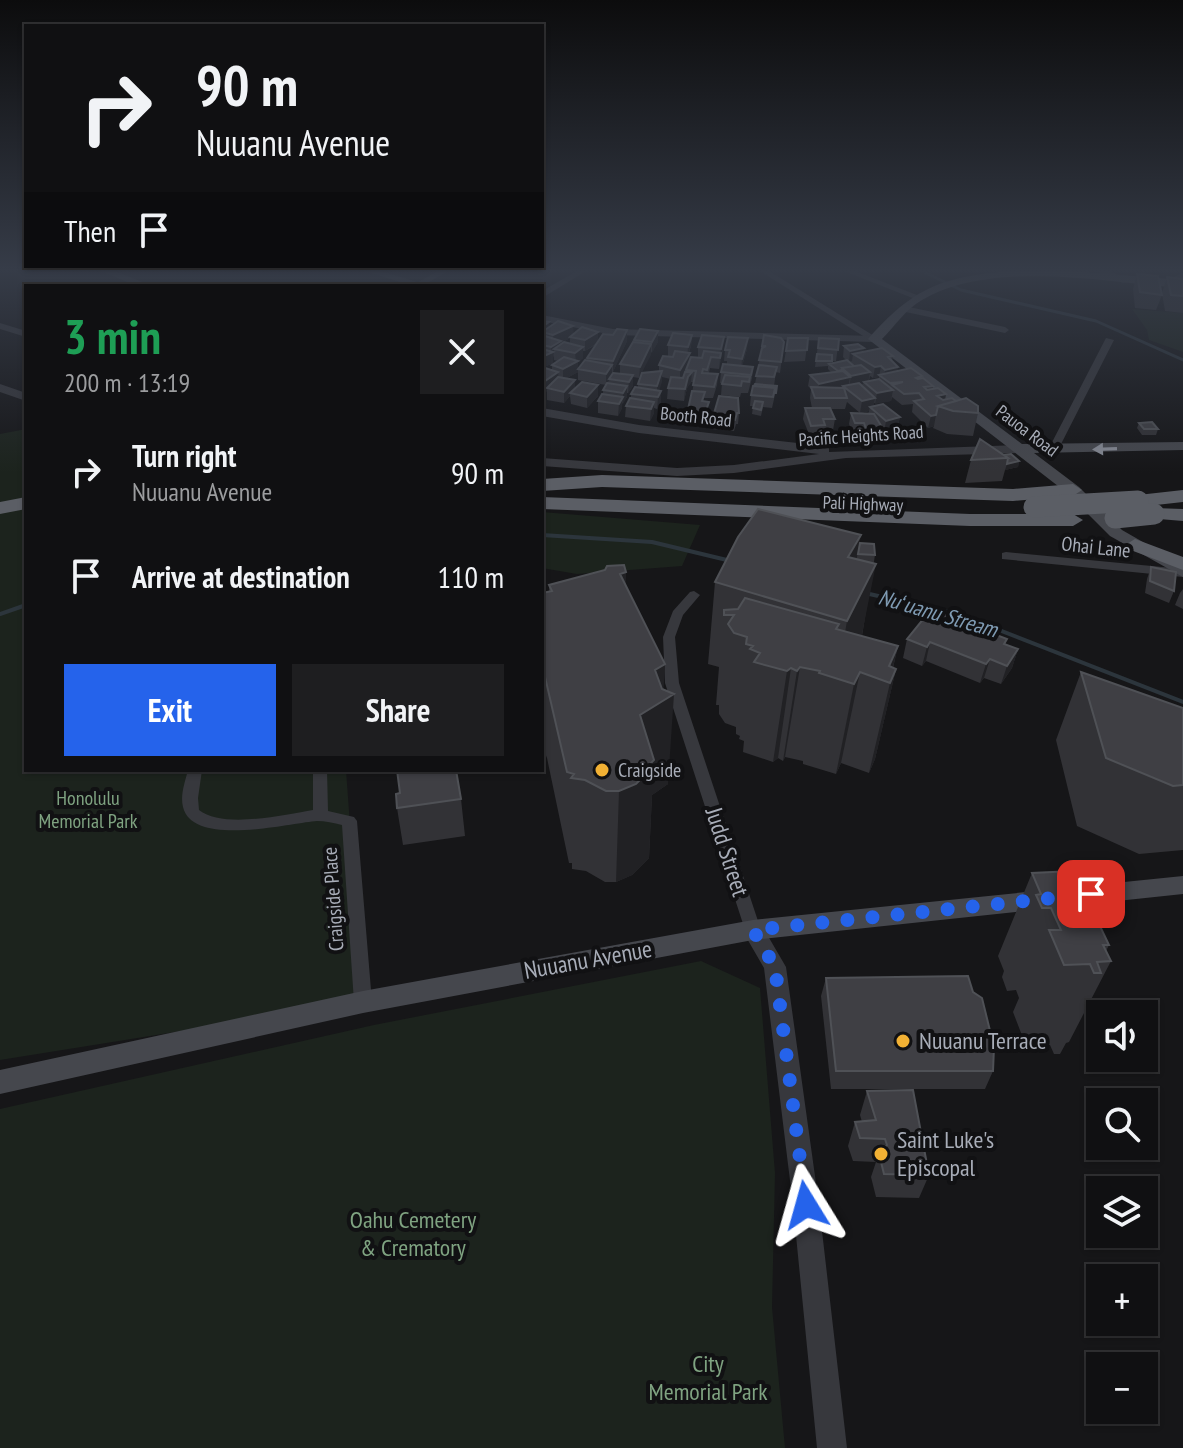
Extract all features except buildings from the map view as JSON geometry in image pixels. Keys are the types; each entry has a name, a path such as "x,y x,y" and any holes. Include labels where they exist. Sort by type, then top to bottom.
{"highway":[{"path":"544,488 602,481 1013,495 1073,490"},
{"name":"Pali Highway","path":"544,488 1040,514"},
{"name":"Pali Highway","path":"544,503 1040,514 1146,508 1183,496"},
{"path":"0,508 24,503"},
{"path":"1146,508 1183,513"},
{"path":"0,520 24,515"},
{"path":"1135,545 1183,564"}],"main road":[{"name":"Pauoa Road","path":"874,339 1073,490 1116,533 1183,572"},
{"name":"Pacific Heights Road","path":"1018,449 1183,446"},
{"name":"Nuuanu Avenue","path":"0,1082 363,1002 753,930 1183,885"}],"street":[{"path":"858,339 874,339"},
{"path":"1053,450 1109,340"},
{"path":"0,388 24,396"},
{"name":"Booth Road","path":"544,412 639,429 846,454"},
{"path":"749,441 771,450 773,457 763,466"},
{"name":"Pacific Heights Road","path":"544,462 677,472 763,466 846,454 1018,449"},
{"name":"Ohai Lane","path":"1006,556 1183,572"},
{"name":"Judd Street","path":"694,595 677,614 669,637 672,683 753,930 775,967 806,1205 832,1448"},
{"path":"195,772 190,806 193,815 202,822 233,825 321,815 320,772"},
{"name":"Craigside Place","path":"321,815 349,821 363,1002"}],"green space":[{"path":"1183,339 1183,352 1149,340"},
{"name":"Honolulu Memorial Park","path":"24,429 24,772 346,772 363,1002 0,1060 0,434"},
{"path":"544,512 700,525 682,566 577,574 544,568"},
{"name":"Oahu Cemetery & Crematory","path":"701,961 760,988 775,1173 772,1307 785,1448 0,1448 0,1109 374,1025"}],"waterway":[{"path":"1135,339 1183,360"},
{"name":"Nuʻuanu Stream","path":"544,535 652,542 731,561"},
{"name":"Nuʻuanu Stream","path":"865,593 958,614 1183,702"},
{"name":"Nuʻuanu Stream","path":"0,614 24,606"}],"place":[{"name":"Craigside","path":"602,770"},
{"name":"Nuuanu Terrace","path":"903,1041"},
{"name":"Saint Luke's Episcopal","path":"881,1154"}],"route":[{"path":"806,1205 775,967 753,930 1091,894"}],"park label":[{"name":"City Memorial Park","path":"708,1378"}]}
